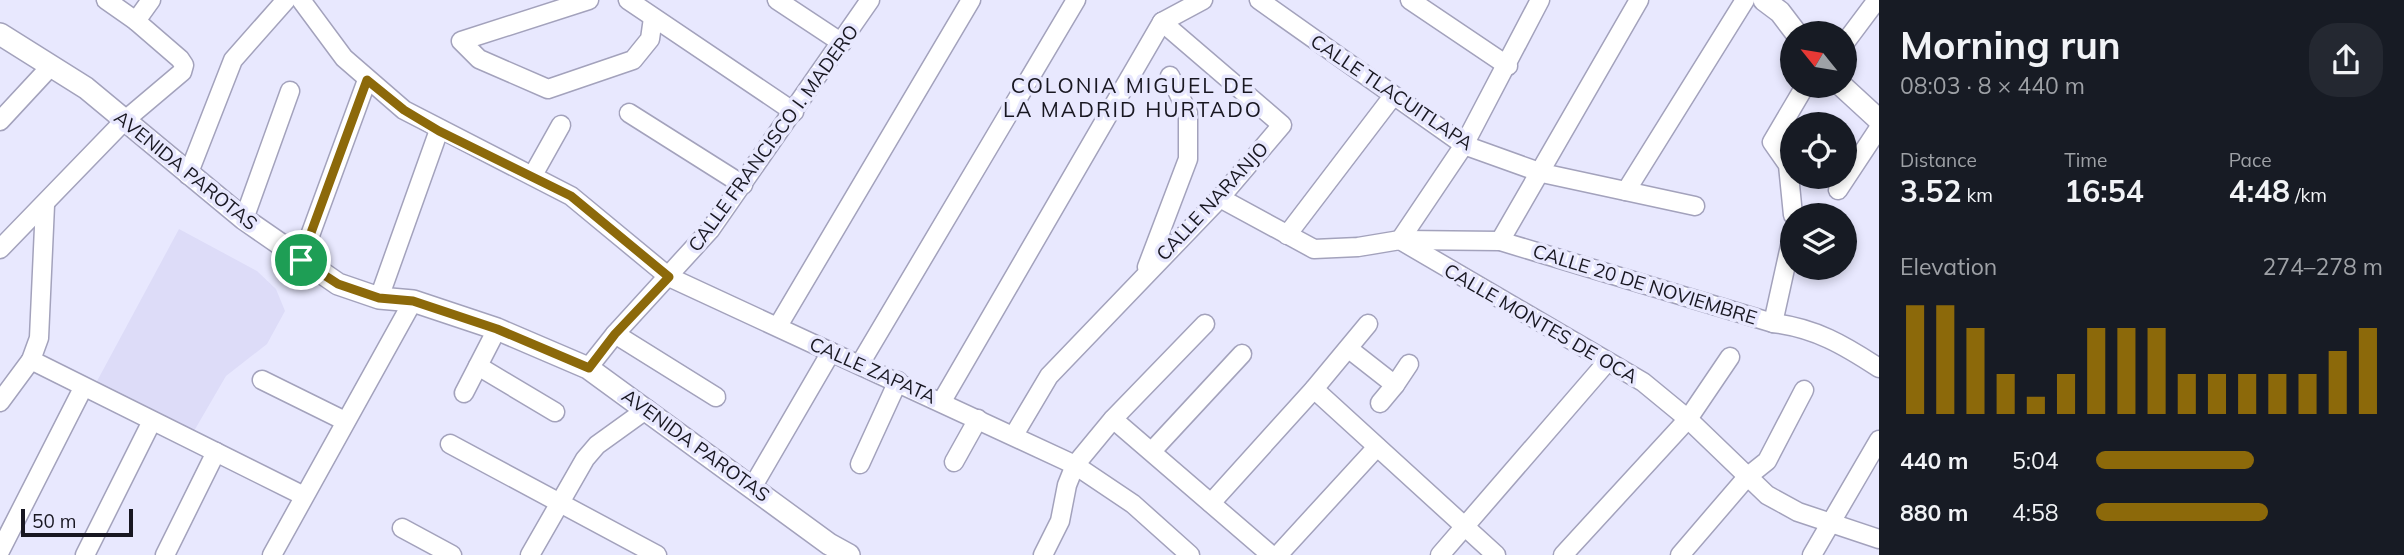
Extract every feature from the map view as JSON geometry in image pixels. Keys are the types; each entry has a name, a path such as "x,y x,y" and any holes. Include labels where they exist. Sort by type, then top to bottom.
{"street":[{"path":"0,249 46,205 124,121 183,72 184,65 136,21 106,0"},
{"path":"136,21 151,0"},
{"path":"188,175 233,60 286,0"},
{"name":"CALLE ZAPATA","path":"301,0 344,58 404,110 439,131 571,196 669,277 942,401 1075,466 1133,504 1190,555"},
{"path":"589,0 461,41 479,59 548,89 633,60 650,39 653,18"},
{"path":"628,0 794,112"},
{"path":"776,0 842,43"},
{"name":"CALLE FRANCISCO I. MADERO","path":"589,368 615,334 669,277 743,185 870,0"},
{"path":"778,326 971,0"},
{"path":"860,364 1076,0"},
{"path":"942,401 1162,22 1203,0"},
{"name":"CALLE TLACUITLAPA","path":"1259,0 1464,145 1542,173 1695,206"},
{"path":"1409,0 1508,66"},
{"path":"1220,198 1314,249 1358,247 1399,240 1464,145 1508,66 1540,0"},
{"path":"1626,191 1745,0"},
{"path":"1764,0 1787,21"},
{"path":"1857,35 1872,24 1876,0"},
{"path":"1500,241 1542,173 1634,2"},
{"name":"CALLE NARANJO","path":"1014,435 1049,376 1144,274 1220,198 1282,125 1162,22"},
{"name":"AVENIDA PAROTAS","path":"0,34 86,88 244,219 338,284 379,298 413,301 497,329 589,368 829,544 849,555"},
{"path":"0,121 51,66"},
{"path":"1144,274 1188,159 1188,113 1170,76"},
{"path":"301,260 367,80"},
{"path":"244,219 290,91"},
{"path":"1287,235 1393,96"},
{"path":"1792,203 1788,165 1772,142 1798,98"},
{"path":"1855,98 1879,121"},
{"path":"629,113 743,185"},
{"path":"533,175 561,125"},
{"path":"1838,190 1879,128"},
{"path":"379,298 439,131"},
{"path":"0,402 31,360 38,338 46,205"},
{"name":"CALLE 20 DE NOVIEMBRE","path":"1399,240 1500,241 1773,323 1803,327 1834,339 1879,368"},
{"name":"CALLE MONTES DE OCA","path":"1399,240 1643,382 1688,419 1767,495 1798,512 1879,539"},
{"path":"1773,323 1782,280"},
{"path":"272,555 413,301"},
{"path":"1043,555 1060,521 1067,485 1075,466 1114,419 1205,324"},
{"path":"1211,503 1314,389 1368,324"},
{"path":"464,393 497,329"},
{"path":"615,334 716,397"},
{"path":"1349,349 1395,385"},
{"path":"753,486 831,352"},
{"path":"1152,451 1242,355"},
{"path":"1563,555 1688,419 1730,357"},
{"path":"31,360 304,496"},
{"path":"1440,555 1607,362"},
{"path":"1380,403 1409,364"},
{"path":"478,366 555,412"},
{"path":"262,380 345,421"},
{"path":"860,464 898,381"},
{"path":"0,551 83,387"},
{"path":"1314,389 1496,555"},
{"path":"1680,555 1748,477 1768,461 1804,390"},
{"path":"530,555 558,503 597,445 646,409"},
{"path":"954,462 978,419"},
{"path":"1114,419 1271,555"},
{"path":"85,555 152,421"},
{"path":"1812,555 1879,440"},
{"path":"450,444 657,555"},
{"path":"1278,555 1377,447"},
{"path":"164,555 216,452"},
{"path":"401,528 452,555"}],"shaded area":[{"path":"179,229 257,271 276,289 285,311 267,344 226,376 194,431 96,383"}],"district":[{"name":"COLONIA MIGUEL DE LA MADRID HURTADO","path":"1133,97"}],"route":[{"path":"367,80 404,110 439,131 571,196 669,277 615,334 589,368 497,329 413,301 379,298 338,284 301,260 367,80"}]}
